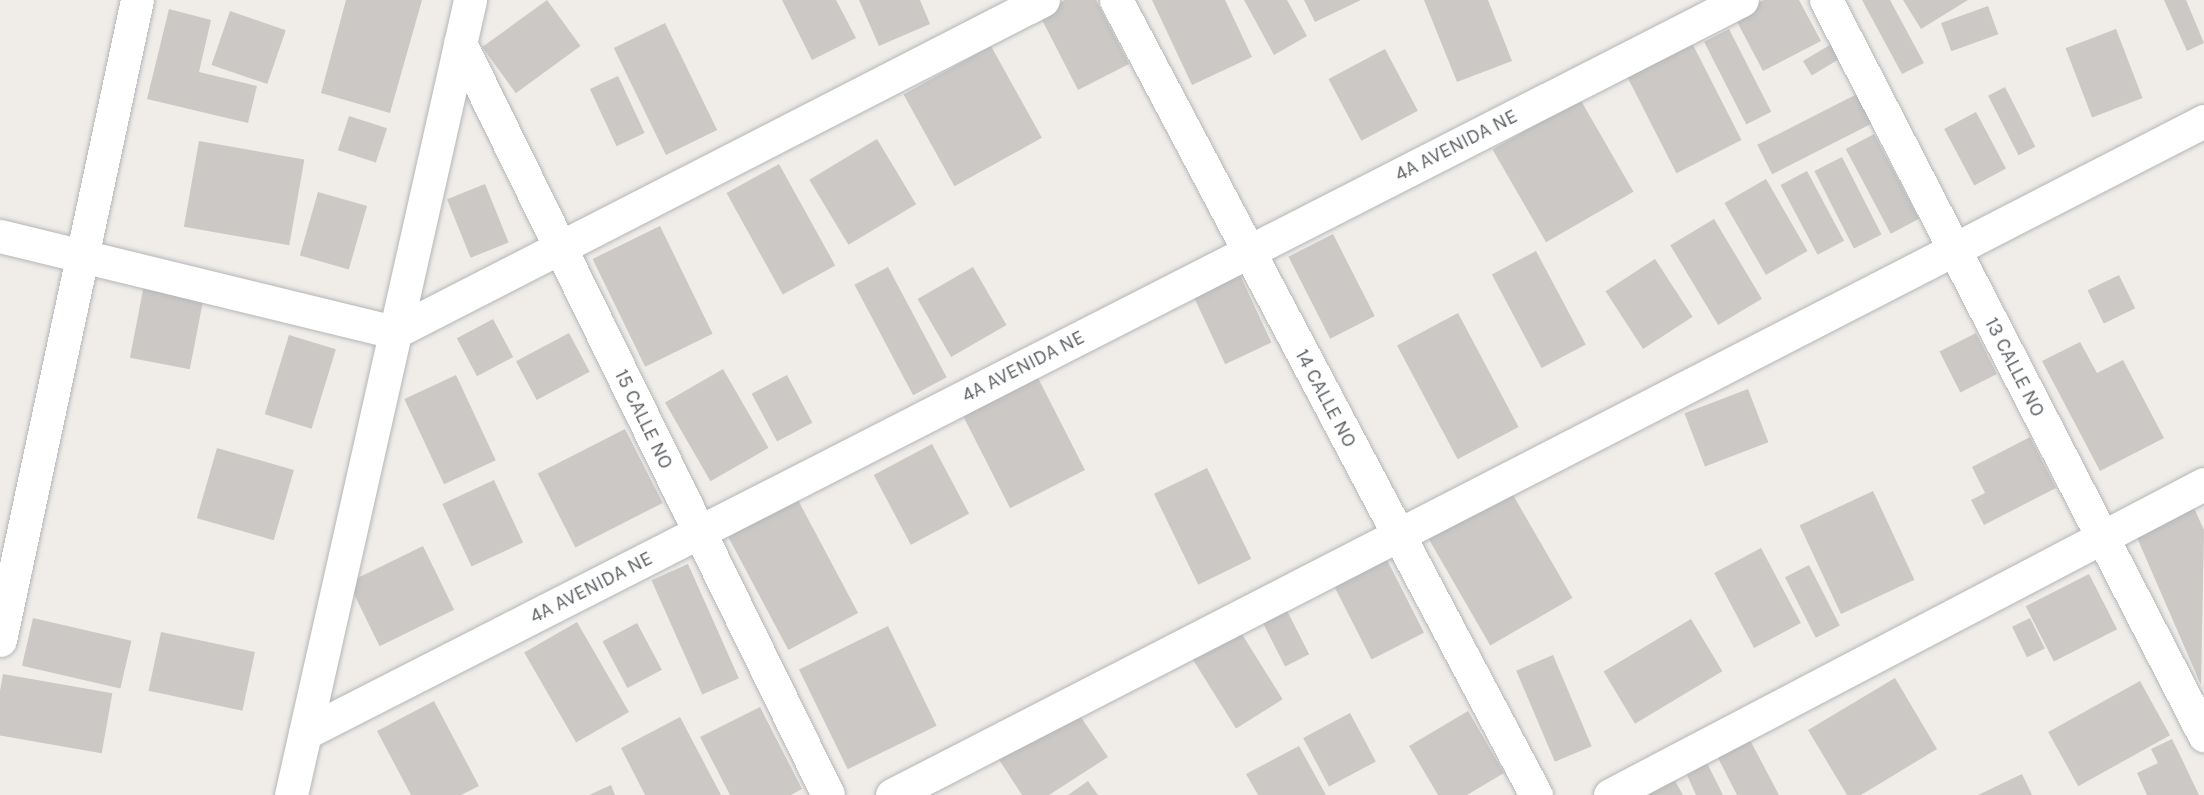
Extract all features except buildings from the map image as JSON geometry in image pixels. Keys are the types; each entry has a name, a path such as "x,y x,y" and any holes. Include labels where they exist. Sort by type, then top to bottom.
{"street":[{"path":"0,640 137,0"},
{"path":"291,795 470,0"},
{"path":"0,236 395,332 1043,0"},
{"name":"14 CALLE NO","path":"1116,0 1536,795"},
{"name":"4A AVENIDA NE","path":"305,733 1742,0"},
{"name":"13 CALLE NO","path":"1826,0 2204,735"},
{"name":"15 CALLE NO","path":"460,43 828,795"},
{"path":"892,795 2204,121"},
{"path":"1610,795 2204,484"}]}
